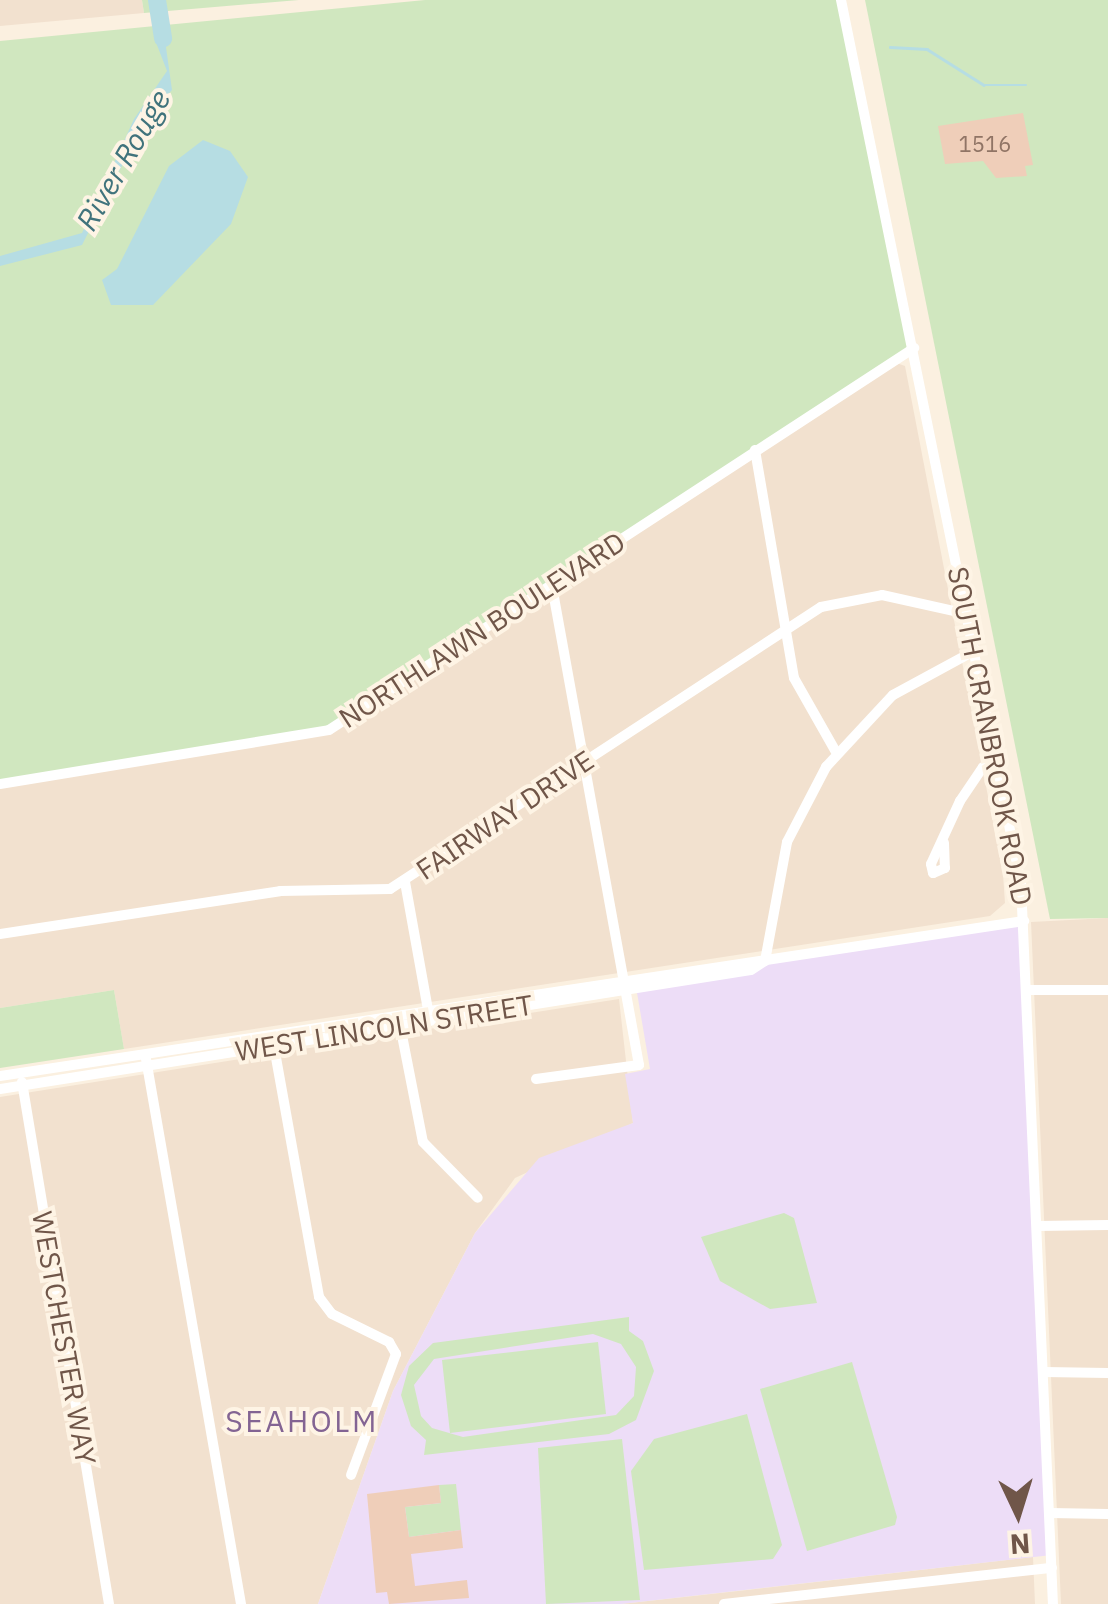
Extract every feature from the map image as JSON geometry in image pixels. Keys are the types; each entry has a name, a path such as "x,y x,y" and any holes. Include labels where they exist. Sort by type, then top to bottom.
{"street":[{"name":"SOUTH CRANBROOK ROAD","path":"841,0 998,760 1024,921 1054,1604"},
{"name":"NORTHLAWN BOULEVARD","path":"0,784 329,730 914,348"},
{"path":"756,450 798,689 836,752"},
{"path":"536,1079 639,1065 552,586"},
{"name":"FAIRWAY DRIVE","path":"0,934 264,893 382,890 406,882 786,627 832,602 871,595 968,614"},
{"path":"766,961 787,842 836,752 912,681 976,650"},
{"path":"944,843 970,785 998,760"},
{"path":"406,882 430,1020"},
{"name":"WEST LINCOLN STREET","path":"0,1076 624,977 766,961 1024,921"},
{"name":"WEST LINCOLN STREET","path":"0,1089 750,970 766,961"},
{"path":"1026,990 1108,990"},
{"path":"398,1013 423,1142 478,1198"},
{"path":"272,1033 318,1297 332,1314 389,1342 396,1359 352,1475"},
{"path":"145,1052 241,1604"},
{"name":"WESTCHESTER WAY","path":"21,1072 109,1604"},
{"path":"1037,1226 1108,1225"},
{"path":"1044,1372 1108,1372"},
{"path":"1050,1514 1108,1514"},
{"path":"724,1604 1052,1568"},
{"path":"874,1604 876,1588"}],"shaded area":[{"path":"0,0 142,0 144,13 0,26"},
{"path":"891,361 905,366 1003,874 1005,903 990,916 124,1049 114,990 0,1008 0,788 334,732"},
{"path":"1108,918 1108,1604 1061,1604 1031,922"},
{"path":"1024,921 1052,1555 621,1604 318,1604 393,1391 475,1233 539,1158 633,1123 625,1074 650,1069 635,981"},
{"path":"619,999 633,1123 515,1178 475,1233 393,1391 318,1604 0,1604 0,1097"},
{"path":"1033,1557 1035,1604 621,1604 747,1590"}],"green space":[{"path":"142,0 299,0 144,13"},
{"path":"425,0 839,0 909,349 334,732 0,788 0,41"},
{"path":"865,0 1108,0 1108,918 1050,919"},
{"path":"114,990 124,1049 0,1068 0,1008"},
{"path":"784,1213 794,1218 817,1303 770,1309 720,1281 701,1237"},
{"path":"629,1317 629,1331 643,1341 654,1371 636,1420 609,1434 424,1455 426,1440 411,1426 401,1395 409,1366 433,1343","holes":["593,1334 621,1344 636,1367 634,1396 616,1415 463,1437 432,1428 421,1416 414,1385 434,1359"]},
{"path":"598,1342 606,1414 450,1433 442,1360"},
{"path":"852,1362 897,1517 895,1525 807,1551 760,1389"},
{"path":"747,1414 782,1545 773,1559 644,1570 631,1471 654,1439"},
{"path":"622,1439 640,1600 546,1604 538,1448"},
{"path":"456,1484 461,1530 409,1537 405,1507 441,1503 439,1485"}],"water":[{"name":"River Rouge","path":"162,19 172,90 146,118 82,245 0,266 0,256 82,233 134,119 167,71 157,45"},
{"path":"203,140 230,151 248,177 231,224 153,305 111,305 102,280 117,269 169,166"}],"building":[{"path":"1023,113 1033,165 1025,166 1027,176 996,178 983,161 945,164 938,126"},
{"path":"439,1485 441,1503 405,1507 409,1537 461,1530 463,1548 411,1554 415,1586 467,1580 469,1598 389,1604 387,1592 376,1593 367,1494"}],"waterway":[{"name":"River Rouge","path":"157,0 163,39"},
{"path":"890,47 927,49 984,85 1026,85"}],"district":[{"name":"SEAHOLM","path":"302,1421"}]}
